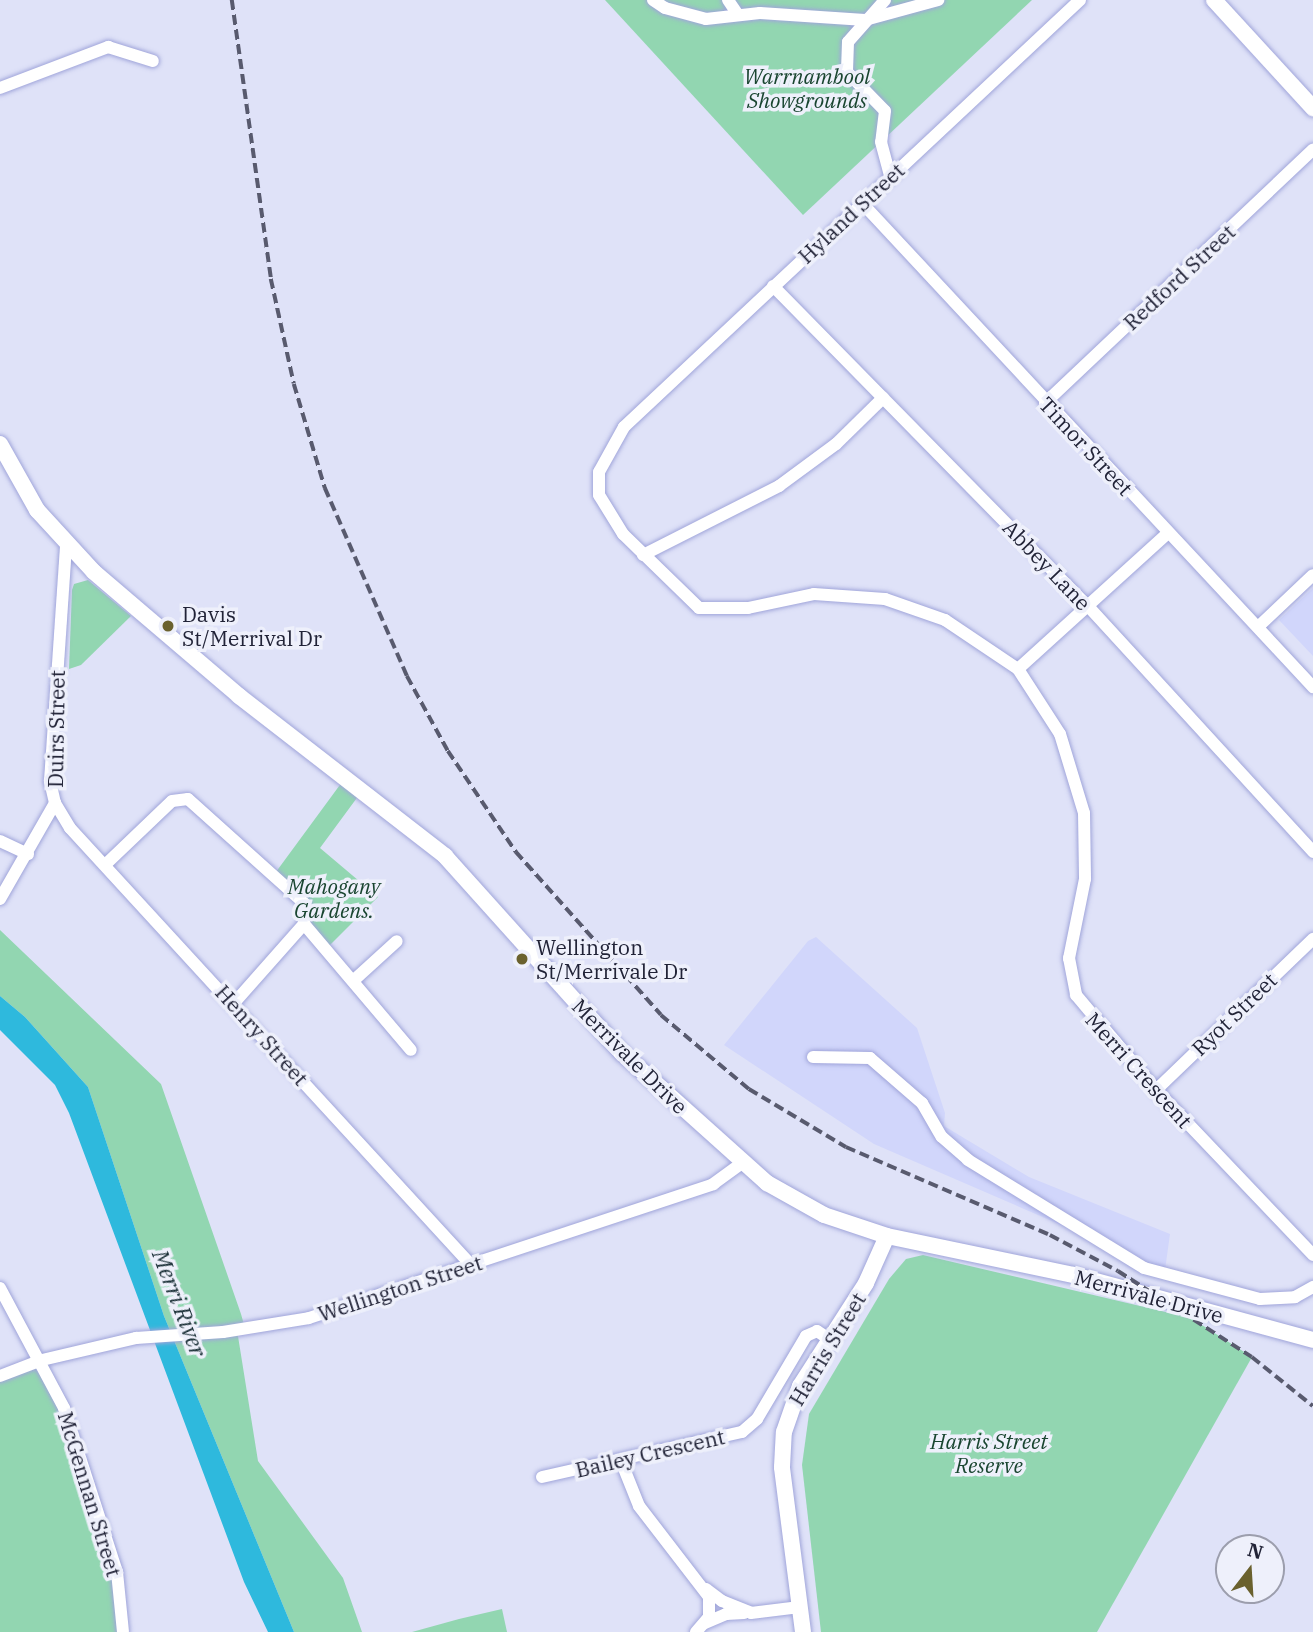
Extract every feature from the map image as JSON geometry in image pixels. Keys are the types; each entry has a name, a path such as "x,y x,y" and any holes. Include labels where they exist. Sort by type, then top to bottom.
{"street":[{"path":"653,0 665,8 706,19 738,15 864,20 938,0"},
{"path":"728,0 738,15"},
{"path":"884,0 864,20 848,42 847,72 885,111 881,142 890,176"},
{"name":"Hyland Street","path":"624,427 1080,0"},
{"path":"1214,0 1313,108"},
{"path":"0,88 108,47 153,61"},
{"name":"Redford Street","path":"1045,403 1313,150"},
{"name":"Timor Street","path":"862,203 1045,403 1259,626 1313,687"},
{"name":"Abbey Lane","path":"773,286 1087,606 1313,852"},
{"path":"643,555 779,486 836,444 883,398"},
{"name":"Merri Crescent","path":"624,427 600,471 599,495 623,534 699,608 748,608 814,594 885,599 945,620 1018,669 1060,734 1084,813 1085,879 1069,958 1072,983 1090,1016 1156,1090 1313,1255"},
{"name":"Merrivale Drive","path":"0,444 26,495 66,545 239,696 445,856 622,1053 742,1163 808,1208 887,1236 1074,1275 1313,1340"},
{"path":"1018,669 1168,533"},
{"name":"Duirs Street","path":"0,899 55,803 50,781 66,545"},
{"path":"1259,626 1313,575"},
{"path":"106,864 172,801 188,799 305,904 304,924 234,1003"},
{"name":"Henry Street","path":"55,803 70,828 234,1003 471,1265"},
{"path":"0,841 28,854"},
{"path":"304,924 411,1050"},
{"name":"Ryot Street","path":"1156,1090 1313,939"},
{"path":"353,981 397,941"},
{"path":"813,1057 870,1058 922,1103 942,1137 978,1167 1144,1268 1260,1299 1294,1297 1313,1287"},
{"name":"Wellington Street","path":"0,1376 42,1360 136,1338 309,1318 713,1184 742,1163"},
{"name":"Harris Street","path":"803,1632 782,1448 793,1403 829,1339 866,1283 887,1236"},
{"name":"McGennan Street","path":"0,1288 42,1360 64,1408 117,1572 123,1632"},
{"name":"Bailey Crescent","path":"542,1477 621,1461 746,1429 806,1336 817,1331 829,1339"},
{"path":"621,1461 639,1506 699,1582 710,1605 699,1629"},
{"path":"699,1582 731,1606 762,1613"},
{"path":"699,1629 726,1614 762,1613 800,1607"}],"shaded area":[{"path":"1313,588 1313,656 1279,620"},
{"path":"816,937 917,1028 945,1113 944,1126 1029,1177 1170,1234 1165,1270 874,1144 724,1045 808,941"}],"green space":[{"name":"Warrnambool Showgrounds","path":"605,0 1032,0 803,215"},
{"path":"88,580 131,616 81,665 69,669 72,590 74,584"},
{"name":"Mahogany Gardens.","path":"345,778 362,791 320,848 378,897 326,949 304,924 305,904 273,876"},
{"path":"0,930 161,1084 245,1328 237,1330 258,1461 343,1578 362,1632 294,1632 164,1316 88,1087 25,1017 0,996"},
{"name":"Harris Street Reserve","path":"923,1255 1191,1318 1252,1357 1097,1632 821,1632 802,1465 809,1414 889,1279 906,1259"},
{"path":"42,1360 117,1572 123,1632 0,1632 0,1376"},
{"path":"502,1609 507,1632 412,1632 459,1619"}],"water":[{"path":"0,996 25,1017 88,1087 164,1316 294,1632 268,1632 244,1582 69,1113 55,1085 0,1030"}],"railway":[{"path":"232,0 271,279 294,384 325,488 407,676 448,751 516,852 661,1015 749,1089 846,1147 1050,1235 1118,1271 1252,1357 1313,1406"}],"place":[{"name":"Davis St/Merrival Dr","path":"168,626"},
{"name":"Wellington St/Merrivale Dr","path":"522,959"}],"water label":[{"name":"Merri River","path":"180,1303"}]}
